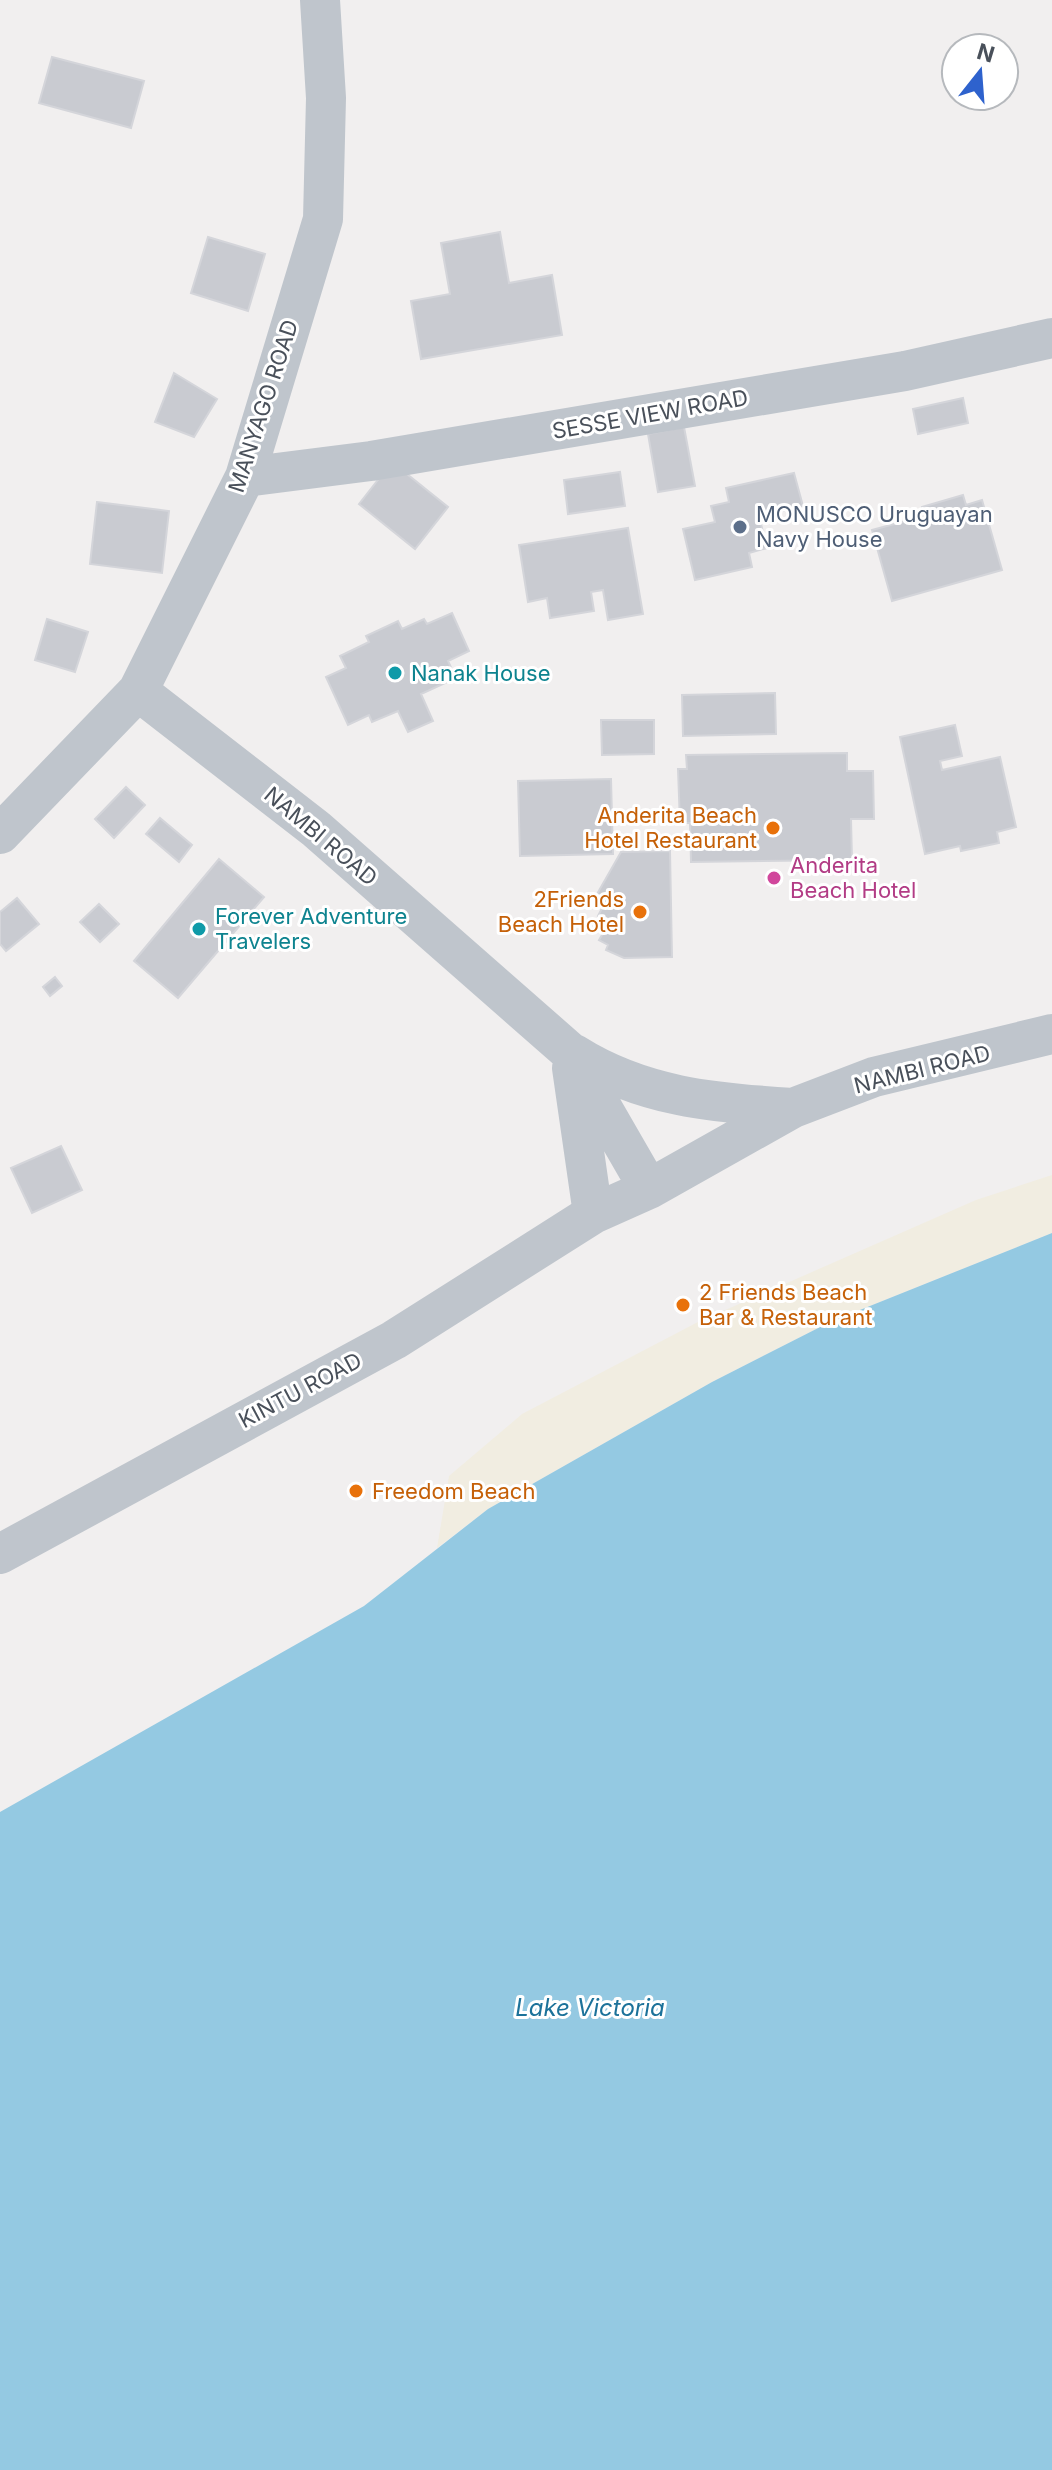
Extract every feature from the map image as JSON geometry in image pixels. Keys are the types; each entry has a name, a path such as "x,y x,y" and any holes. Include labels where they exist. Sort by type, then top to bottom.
{"street":[{"name":"MANYAGO ROAD","path":"0,834 138,691 245,477 323,219 326,114 320,0"},
{"name":"SESSE VIEW ROAD","path":"245,477 371,461 905,371 1052,338"},
{"name":"NAMBI ROAD","path":"138,691 316,829 570,1052 601,1071 652,1091 708,1103 793,1108"},
{"name":"NAMBI ROAD","path":"593,1214 649,1189 793,1108 874,1077 1052,1034"},
{"name":"NAMBI ROAD","path":"570,1052 649,1189"},
{"path":"570,1052 593,1214"},
{"name":"KINTU ROAD","path":"0,1554 394,1340 593,1214"}],"sand":[{"path":"1052,1175 1052,1233 830,1322 712,1382 488,1509 437,1548 449,1476 522,1414 698,1322 976,1200"}],"water":[{"name":"Lake Victoria","path":"1052,1233 1052,2470 0,2470 0,1812 364,1606 488,1509 712,1382 830,1322"}],"building":[{"path":"52,57 144,81 131,128 39,103"},
{"path":"500,232 509,283 552,275 562,335 421,359 411,301 450,294 441,243"},
{"path":"208,237 265,254 248,311 191,293"},
{"path":"174,373 217,399 194,437 155,422"},
{"path":"963,398 968,423 918,434 913,409"},
{"path":"684,427 695,486 658,492 648,434"},
{"path":"392,462 448,507 415,549 359,504"},
{"path":"620,472 625,506 568,514 564,480"},
{"path":"794,473 803,506 759,516 767,548 749,553 752,567 695,580 683,529 715,522 711,506 729,502 726,488"},
{"path":"963,495 966,505 982,500 1002,570 892,601 872,530 924,516 922,507"},
{"path":"97,502 169,511 162,573 90,564"},
{"path":"628,528 643,614 608,620 603,590 591,592 594,611 550,618 547,598 528,602 519,545"},
{"name":"Nanak House","path":"452,613 469,651 448,661 456,678 421,694 433,721 408,732 398,711 372,722 369,715 348,725 326,677 346,668 340,656 369,642 366,636 398,621 402,629 424,619 427,624"},
{"path":"47,619 88,632 75,672 35,660"},
{"path":"775,693 776,734 683,736 682,695"},
{"path":"601,720 654,720 654,754 602,755"},
{"path":"955,725 962,756 940,761 942,770 1000,757 1016,827 997,832 999,843 961,851 960,846 925,854 900,737"},
{"path":"847,753 847,771 873,771 874,819 851,819 852,860 691,862 690,823 680,823 678,769 687,769 686,755"},
{"path":"611,779 613,854 520,856 518,781"},
{"path":"126,787 145,805 114,838 95,819"},
{"path":"160,818 192,845 179,862 146,834"},
{"path":"670,851 672,957 624,958 606,950 608,945 599,940 609,923 598,916 607,899 597,894 621,852"},
{"name":"Forever Adventure Travelers","path":"219,859 264,897 178,998 134,961"},
{"path":"17,898 39,924 6,951 0,944 0,912"},
{"path":"99,904 119,924 100,942 80,922"},
{"path":"55,977 62,986 50,996 43,987"},
{"path":"61,1146 82,1190 32,1213 11,1168"}],"place":[{"name":"MONUSCO Uruguayan Navy House","path":"740,527"},
{"name":"Nanak House","path":"395,673"},
{"name":"Anderita Beach Hotel Restaurant","path":"773,828"},
{"name":"Anderita Beach Hotel","path":"774,878"},
{"name":"2Friends Beach Hotel","path":"640,912"},
{"name":"Forever Adventure Travelers","path":"199,929"},
{"name":"2 Friends Beach Bar & Restaurant","path":"683,1305"},
{"name":"Freedom Beach","path":"356,1491"}]}
